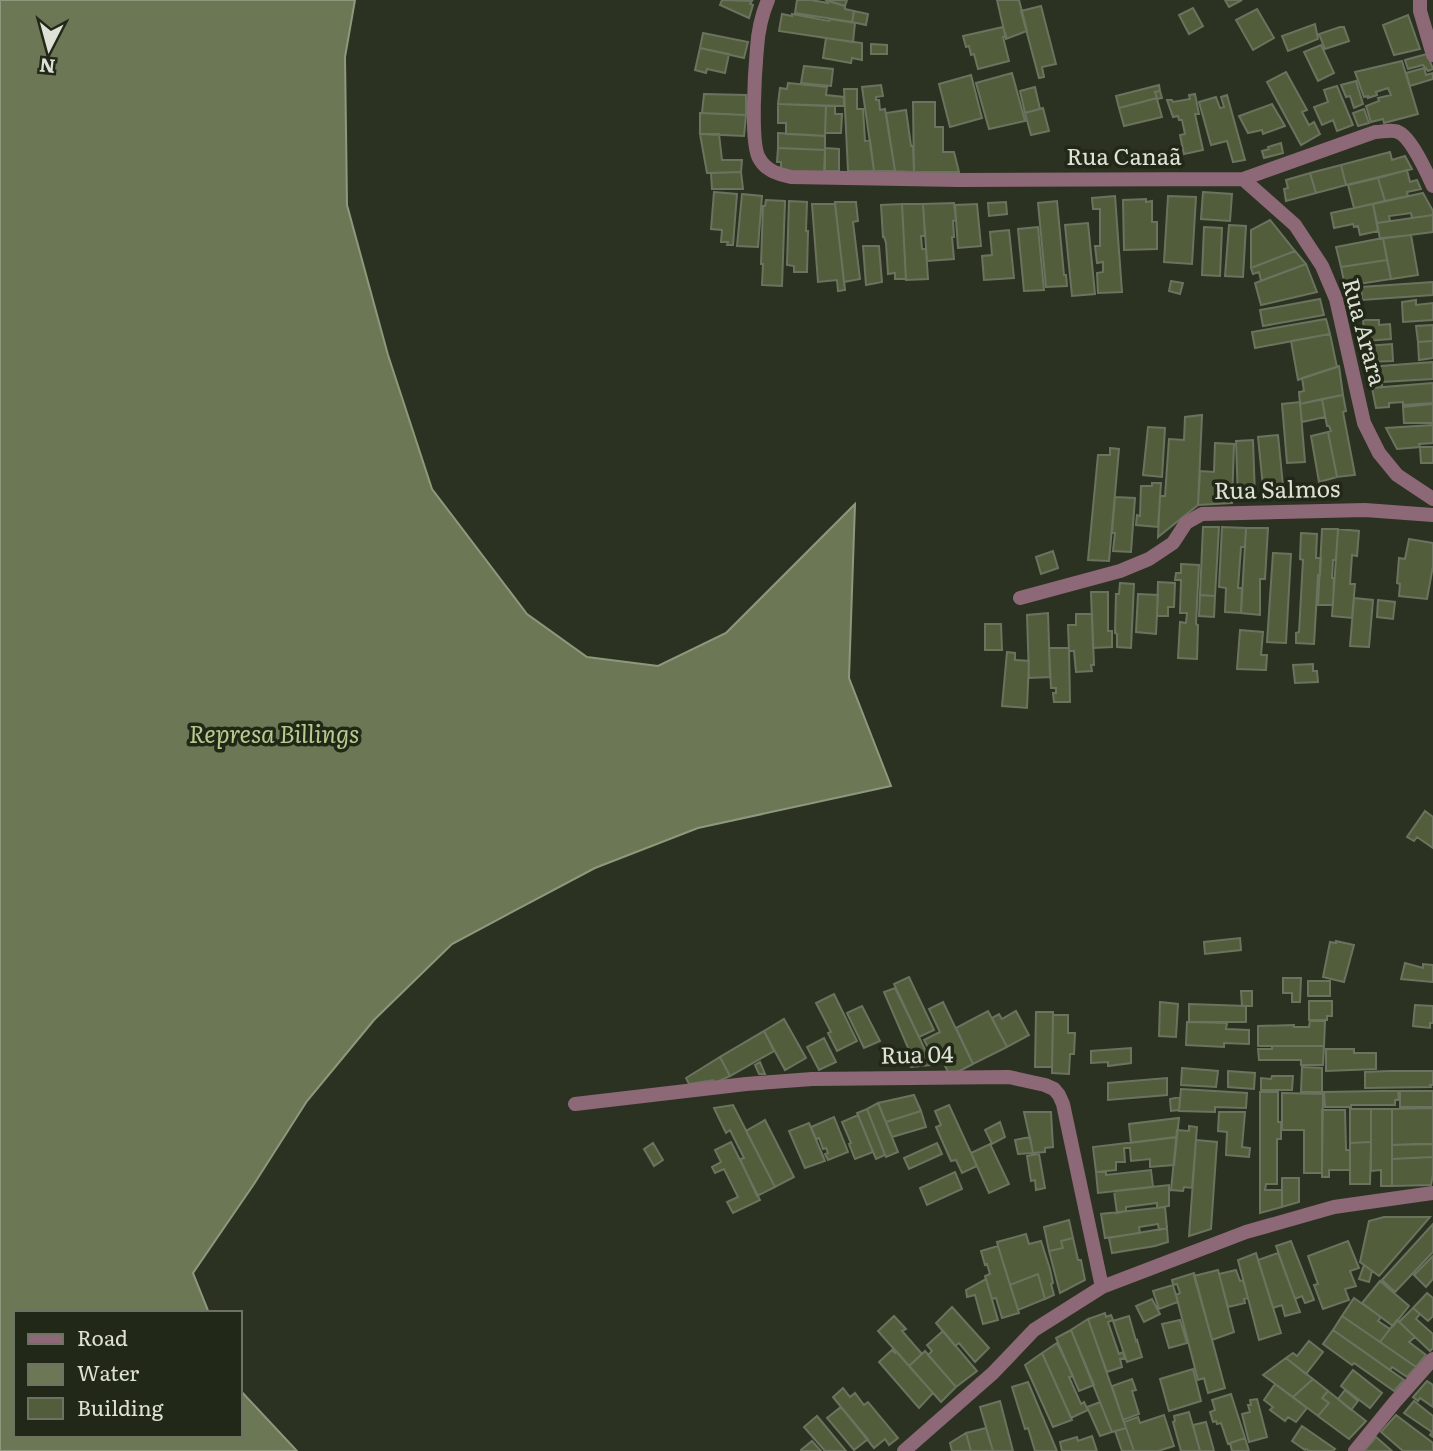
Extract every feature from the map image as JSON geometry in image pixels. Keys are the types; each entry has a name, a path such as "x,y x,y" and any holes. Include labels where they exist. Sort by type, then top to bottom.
{"street":[{"name":"Rua Canaã","path":"768,0 757,46 755,142 760,160 776,174 791,177 958,180 1243,179 1375,132 1387,131 1398,132 1408,140 1433,186"},
{"path":"1420,0 1420,11 1433,55"},
{"name":"Rua Arara","path":"1243,179 1295,225 1322,265 1336,299 1364,423 1379,453 1397,475 1433,499"},
{"name":"Rua Salmos","path":"1020,598 1120,570 1149,559 1173,543 1186,523 1202,514 1365,510 1433,514"},
{"name":"Rua 04","path":"575,1104 812,1079 1009,1077 1045,1084 1054,1089 1063,1104 1102,1287"},
{"path":"904,1451 993,1373 1034,1330 1102,1287 1246,1232 1322,1210 1433,1193"},
{"path":"1354,1451 1433,1359"}],"water":[{"name":"Represa Billings","path":"0,0 355,0 345,57 347,205 388,355 432,489 527,614 587,657 658,666 726,633 855,504 849,678 891,786 698,828 595,868 452,944 374,1020 307,1101 193,1273 208,1311 14,1311 14,1437 242,1437 242,1392 297,1451 0,1451"}],"building":[{"path":"722,0 752,1 749,18 720,5"},
{"path":"797,0 828,1 845,6 845,9 854,11 852,22 795,13"},
{"path":"825,0 847,0 845,6"},
{"path":"997,0 1019,0 1027,31 1006,39"},
{"path":"1225,0 1242,0 1229,7"},
{"path":"1041,6 1056,64 1042,67 1044,77 1039,78 1021,11"},
{"path":"1193,8 1203,26 1189,34 1179,15"},
{"path":"1257,9 1274,38 1253,50 1236,20"},
{"path":"854,11 868,14 866,25 852,22"},
{"path":"782,14 855,23 853,42 779,31"},
{"path":"1408,15 1420,49 1394,55 1383,25"},
{"path":"1315,24 1318,39 1288,51 1282,36"},
{"path":"1003,27 1009,61 978,69 974,54 971,55 969,46 966,47 963,36"},
{"path":"1344,27 1349,41 1325,49 1319,34"},
{"path":"703,33 748,42 744,58 700,48"},
{"path":"826,38 862,43 862,60 852,58 851,63 823,58"},
{"path":"871,44 887,45 887,54 871,54"},
{"path":"1321,45 1334,73 1318,81 1304,52"},
{"path":"700,48 729,54 725,73 707,69 706,73 695,70"},
{"path":"1427,54 1433,69 1428,71 1423,65 1408,69 1405,60"},
{"path":"1402,61 1418,114 1384,123 1383,119 1371,122 1366,106 1379,101 1378,98 1391,95 1388,88 1376,92 1377,95 1364,97 1355,72"},
{"path":"804,66 833,69 831,86 801,83"},
{"path":"1424,68 1426,75 1433,73 1433,79 1410,86 1406,73"},
{"path":"1286,72 1307,110 1302,112 1309,125 1314,122 1320,134 1301,145 1267,82"},
{"path":"1012,73 1025,121 989,129 976,83"},
{"path":"971,75 982,118 950,127 939,84"},
{"path":"1356,81 1363,104 1354,108 1350,96 1346,97 1341,85"},
{"path":"788,83 827,87 826,95 844,97 844,106 778,104 780,88 787,89"},
{"path":"881,85 883,96 876,97 876,100 879,100 880,110 885,109 895,171 874,171 862,87"},
{"path":"1159,85 1160,91 1155,92 1157,98 1119,108 1116,96"},
{"path":"1337,86 1353,125 1337,131 1333,120 1322,125 1314,107 1328,102 1324,90"},
{"path":"1035,87 1040,109 1025,113 1020,91"},
{"path":"844,89 857,89 857,109 863,109 865,141 870,140 874,171 848,171"},
{"path":"1160,91 1162,98 1157,99 1162,117 1124,126 1119,108 1157,98 1155,92"},
{"path":"704,94 746,95 746,115 702,113"},
{"path":"1195,94 1199,114 1195,114 1203,150 1184,154 1180,135 1185,134 1182,120 1179,120 1178,116 1173,117 1167,100 1173,102 1190,99 1189,95"},
{"path":"1227,95 1245,160 1233,162 1227,141 1211,145 1199,102 1216,97 1220,108 1224,107 1221,97"},
{"path":"913,102 935,102 935,127 943,127 943,152 954,152 959,172 914,172"},
{"path":"778,104 826,106 825,136 786,134 786,123 778,123"},
{"path":"1272,104 1285,126 1263,134 1262,130 1248,133 1239,116"},
{"path":"826,106 835,106 835,114 842,114 841,133 825,133"},
{"path":"1043,108 1049,131 1031,135 1025,113"},
{"path":"1364,109 1369,123 1358,126 1353,113"},
{"path":"906,110 913,146 914,172 895,171 886,113"},
{"path":"700,113 746,115 744,136 700,134"},
{"path":"778,133 825,136 825,150 778,148"},
{"path":"700,134 719,134 722,160 742,160 741,172 707,173"},
{"path":"1281,143 1283,153 1264,158 1262,151"},
{"path":"778,148 825,150 824,174 781,171 781,162 777,162"},
{"path":"825,148 839,149 839,171 825,171"},
{"path":"1390,152 1392,160 1405,156 1412,169 1346,185 1341,165"},
{"path":"1341,165 1346,185 1316,193 1310,173"},
{"path":"1407,170 1410,182 1417,180 1421,189 1407,192 1408,196 1385,201 1378,178"},
{"path":"741,172 743,189 712,189 711,173"},
{"path":"1310,173 1316,193 1286,201 1286,180"},
{"path":"1378,178 1385,201 1354,208 1348,185"},
{"path":"714,192 737,194 733,245 721,242 722,230 711,229"},
{"path":"1203,192 1232,194 1230,221 1201,219"},
{"path":"1423,193 1433,215 1412,218 1411,213 1389,216 1390,221 1377,223 1373,204"},
{"path":"742,194 762,196 758,247 737,246"},
{"path":"1115,196 1122,292 1098,293 1097,273 1103,272 1103,262 1097,263 1095,246 1100,246 1100,209 1093,209 1092,198"},
{"path":"1168,196 1196,197 1192,264 1164,262"},
{"path":"1146,199 1146,202 1152,201 1152,222 1157,222 1157,249 1124,250 1123,200"},
{"path":"766,200 785,201 782,286 762,285 763,206"},
{"path":"789,201 807,202 807,272 794,272 794,266 787,265"},
{"path":"1057,201 1067,286 1046,287 1038,203"},
{"path":"835,202 856,202 858,221 853,222 860,279 844,282"},
{"path":"1006,202 1007,214 989,216 988,203"},
{"path":"954,203 954,259 927,261 923,204"},
{"path":"812,204 835,204 845,290 838,291 837,280 818,282"},
{"path":"902,204 923,204 925,236 921,236 922,249 926,249 928,279 906,280"},
{"path":"902,204 906,279 895,279 895,273 888,274 881,205"},
{"path":"977,204 981,246 958,248 955,205"},
{"path":"1373,204 1378,231 1360,235 1358,226 1354,227 1353,224 1334,228 1331,213"},
{"path":"1433,215 1433,232 1380,239 1377,223"},
{"path":"1270,220 1295,251 1251,268 1251,230"},
{"path":"1088,223 1095,294 1072,296 1065,225"},
{"path":"1229,225 1246,226 1243,277 1225,276"},
{"path":"1038,227 1044,290 1024,291 1018,229"},
{"path":"1204,227 1222,228 1220,276 1202,275"},
{"path":"1009,230 1014,278 984,280 982,256 992,255 990,232"},
{"path":"1411,235 1418,275 1391,279 1383,238"},
{"path":"1383,238 1387,260 1341,267 1336,247"},
{"path":"863,246 879,246 882,282 866,285"},
{"path":"1295,251 1306,264 1261,281 1259,272 1253,274 1251,268"},
{"path":"1387,260 1391,279 1345,286 1341,267"},
{"path":"1306,264 1317,292 1261,305 1255,283"},
{"path":"1171,281 1183,283 1180,294 1169,291"},
{"path":"1433,282 1433,295 1362,300 1361,287"},
{"path":"1320,299 1324,315 1263,326 1260,310"},
{"path":"1416,300 1416,305 1433,303 1433,320 1403,322 1402,302"},
{"path":"1326,319 1330,334 1255,348 1252,332"},
{"path":"1363,320 1379,320 1379,325 1390,324 1391,339 1365,341"},
{"path":"1433,325 1433,341 1418,342 1416,326"},
{"path":"1330,334 1337,367 1298,380 1291,341"},
{"path":"1433,341 1433,358 1419,360 1418,342"},
{"path":"1392,344 1393,361 1368,362 1366,346"},
{"path":"1433,362 1433,379 1382,382 1382,387 1372,388 1368,367"},
{"path":"1339,366 1343,395 1300,404 1299,392 1304,391 1302,378"},
{"path":"1433,383 1433,403 1389,403 1389,407 1376,408 1372,388"},
{"path":"1343,395 1346,411 1343,412 1355,475 1337,477 1328,432 1331,431 1327,426 1322,399"},
{"path":"1322,399 1325,417 1302,422 1300,404"},
{"path":"1300,402 1305,462 1287,463 1282,404"},
{"path":"1433,404 1433,423 1404,423 1403,407"},
{"path":"1202,415 1198,505 1158,537 1160,496 1165,496 1169,439 1184,440 1185,417"},
{"path":"1433,425 1433,443 1397,449 1386,428"},
{"path":"1148,427 1165,428 1162,477 1143,475"},
{"path":"1328,432 1337,477 1319,482 1311,436"},
{"path":"1278,435 1284,496 1264,497 1258,437"},
{"path":"1253,440 1255,497 1238,498 1236,441"},
{"path":"1215,443 1234,444 1232,503 1198,505 1200,471 1214,472"},
{"path":"1420,447 1433,447 1433,463 1421,463"},
{"path":"1110,448 1119,449 1109,561 1088,560 1098,455 1110,455"},
{"path":"1152,483 1161,483 1158,527 1136,525 1137,515 1140,516 1141,486 1152,486"},
{"path":"1115,497 1135,498 1131,552 1113,551"},
{"path":"1203,527 1219,527 1215,596 1200,595"},
{"path":"1222,527 1246,528 1245,547 1241,547 1238,588 1242,588 1241,613 1225,612 1226,588 1219,587"},
{"path":"1246,528 1268,528 1265,579 1260,579 1260,615 1241,613"},
{"path":"1322,529 1338,529 1336,560 1333,560 1333,605 1318,605"},
{"path":"1338,529 1359,531 1357,556 1352,555 1350,584 1355,584 1352,618 1332,616"},
{"path":"1301,533 1317,534 1316,558 1321,558 1314,644 1296,643 1303,560 1300,559"},
{"path":"1409,539 1433,543 1433,566 1427,599 1399,596 1399,558 1405,559"},
{"path":"1053,551 1058,568 1041,574 1036,557"},
{"path":"1273,553 1291,554 1286,643 1267,642"},
{"path":"1181,564 1199,565 1197,659 1178,658 1180,622 1186,623 1187,613 1180,613 1181,580 1175,580 1176,573 1181,573"},
{"path":"1158,582 1175,583 1174,607 1168,607 1168,616 1157,616"},
{"path":"1120,583 1134,584 1131,648 1117,647 1116,594 1119,594"},
{"path":"1091,592 1108,592 1108,631 1112,631 1112,647 1093,648"},
{"path":"1138,594 1158,595 1156,634 1136,632"},
{"path":"1200,595 1215,596 1214,617 1199,616"},
{"path":"1354,598 1373,600 1369,647 1350,646"},
{"path":"1378,600 1395,602 1393,619 1377,617"},
{"path":"1048,613 1050,677 1029,678 1027,615"},
{"path":"1076,614 1092,614 1092,671 1076,672 1074,651 1069,651 1068,625 1076,625"},
{"path":"985,624 1001,624 1002,650 985,650"},
{"path":"1240,630 1263,632 1261,655 1267,655 1266,670 1237,669"},
{"path":"1049,648 1069,648 1070,702 1054,702 1053,693 1056,693 1056,688 1051,688"},
{"path":"1007,652 1015,653 1015,660 1029,661 1027,708 1002,706"},
{"path":"1313,664 1318,682 1295,683 1293,665"},
{"path":"1425,811 1433,817 1433,848 1417,837 1414,841 1407,837"},
{"path":"1240,938 1241,950 1205,954 1204,942"},
{"path":"1330,942 1354,945 1344,982 1323,977"},
{"path":"1405,963 1423,968 1423,964 1433,965 1433,982 1401,979"},
{"path":"909,977 934,1030 919,1037 894,984"},
{"path":"1283,978 1301,978 1300,1002 1292,1002 1292,993 1283,993"},
{"path":"1308,981 1330,981 1330,996 1308,996"},
{"path":"895,988 932,1065 911,1067 908,1059 912,1057 884,992"},
{"path":"1241,991 1252,991 1252,1006 1242,1006"},
{"path":"834,994 857,1041 837,1051 828,1033 831,1032 816,1003"},
{"path":"1309,1001 1332,1001 1332,1016 1327,1016 1327,1020 1309,1020"},
{"path":"943,1002 973,1064 950,1076 937,1050 931,1053 924,1040 940,1032 929,1009"},
{"path":"1160,1002 1178,1004 1176,1037 1159,1036"},
{"path":"1189,1004 1246,1006 1246,1022 1189,1022"},
{"path":"1415,1005 1433,1006 1433,1023 1430,1023 1430,1028 1413,1026"},
{"path":"862,1006 880,1041 864,1048 847,1013"},
{"path":"988,1011 1007,1047 973,1064 956,1028"},
{"path":"1016,1011 1029,1035 1007,1047 992,1018 999,1014 1002,1019"},
{"path":"1036,1012 1053,1012 1052,1067 1035,1067"},
{"path":"1053,1015 1068,1015 1068,1033 1075,1033 1069,1074 1052,1073"},
{"path":"784,1019 806,1058 785,1070 764,1031"},
{"path":"1310,1021 1325,1021 1324,1046 1258,1046 1258,1026 1309,1027"},
{"path":"1187,1022 1227,1023 1226,1029 1249,1030 1249,1044 1224,1043 1224,1047 1186,1045"},
{"path":"764,1031 774,1051 730,1076 720,1057"},
{"path":"824,1038 836,1062 819,1070 807,1047"},
{"path":"1272,1046 1324,1046 1323,1065 1301,1065 1301,1060 1259,1060 1258,1049 1272,1049"},
{"path":"1131,1048 1131,1063 1108,1066 1108,1062 1091,1063 1091,1051"},
{"path":"1326,1049 1354,1049 1354,1053 1376,1053 1376,1069 1326,1071"},
{"path":"720,1057 730,1076 715,1083 713,1080 689,1084 686,1078"},
{"path":"760,1062 765,1074 759,1074 755,1065"},
{"path":"1302,1067 1322,1068 1322,1092 1301,1092"},
{"path":"1182,1068 1218,1071 1216,1087 1181,1085"},
{"path":"1228,1071 1255,1073 1254,1089 1228,1087"},
{"path":"1433,1071 1433,1085 1365,1088 1365,1072"},
{"path":"1272,1076 1293,1076 1292,1090 1261,1090 1261,1078 1271,1079"},
{"path":"1167,1078 1167,1095 1108,1100 1108,1083"},
{"path":"1181,1089 1247,1093 1246,1108 1215,1107 1215,1112 1179,1111"},
{"path":"1398,1091 1399,1099 1395,1100 1395,1105 1325,1107 1324,1092"},
{"path":"1400,1091 1433,1091 1433,1107 1400,1107"},
{"path":"1260,1092 1278,1092 1281,1139 1277,1139 1277,1184 1266,1184 1265,1190 1282,1190 1282,1207 1260,1213"},
{"path":"1282,1093 1323,1094 1322,1173 1304,1173 1304,1130 1282,1130"},
{"path":"914,1095 921,1111 886,1122 878,1103"},
{"path":"1180,1097 1179,1110 1171,1111 1170,1099"},
{"path":"878,1103 898,1152 886,1157 867,1109"},
{"path":"733,1105 775,1187 757,1196 740,1159 744,1158 730,1130 726,1133 714,1108"},
{"path":"949,1105 977,1166 962,1173 956,1160 951,1161 936,1127 941,1125 935,1111"},
{"path":"1433,1108 1433,1144 1392,1145 1392,1109"},
{"path":"867,1109 885,1155 876,1159 857,1113"},
{"path":"1350,1109 1371,1109 1371,1142 1350,1143"},
{"path":"1371,1109 1392,1109 1392,1186 1381,1186 1381,1170 1371,1171"},
{"path":"1322,1110 1345,1110 1346,1150 1350,1150 1350,1170 1329,1170 1329,1177 1322,1177"},
{"path":"921,1111 926,1127 892,1137 886,1122"},
{"path":"1024,1112 1051,1112 1053,1147 1045,1148 1045,1152 1033,1153"},
{"path":"1219,1112 1245,1112 1242,1147 1250,1148 1249,1157 1226,1155 1227,1132 1218,1131"},
{"path":"858,1115 873,1152 855,1159 842,1122"},
{"path":"834,1117 848,1152 828,1160 826,1148 823,1149 811,1127"},
{"path":"1179,1118 1177,1137 1131,1143 1129,1124"},
{"path":"765,1120 794,1177 775,1187 746,1131"},
{"path":"1000,1122 1005,1137 992,1144 985,1130"},
{"path":"809,1123 825,1161 805,1168 789,1131"},
{"path":"1189,1126 1197,1127 1192,1188 1184,1187 1183,1191 1171,1190 1177,1130 1189,1131"},
{"path":"1030,1137 1033,1153 1018,1154 1015,1140"},
{"path":"1177,1137 1174,1165 1150,1167 1150,1159 1131,1161 1130,1148 1124,1148 1125,1162 1116,1162 1116,1170 1096,1172 1093,1147"},
{"path":"1196,1140 1217,1142 1211,1229 1189,1236"},
{"path":"731,1142 760,1200 733,1213 727,1202 738,1197 724,1169 715,1173 712,1167 721,1162 715,1150"},
{"path":"1371,1142 1370,1184 1350,1184 1350,1143"},
{"path":"653,1143 663,1160 654,1166 644,1149"},
{"path":"937,1143 942,1154 909,1169 904,1158"},
{"path":"990,1144 1009,1184 989,1193 971,1153"},
{"path":"1433,1144 1433,1157 1392,1159 1392,1145"},
{"path":"1039,1154 1045,1188 1036,1190 1035,1180 1031,1181 1027,1156"},
{"path":"1433,1157 1431,1185 1392,1186 1392,1159"},
{"path":"1151,1170 1153,1187 1098,1193 1096,1172 1106,1172 1106,1175"},
{"path":"955,1172 962,1189 927,1205 920,1188"},
{"path":"1282,1178 1299,1178 1299,1202 1282,1207"},
{"path":"1169,1185 1169,1206 1157,1208 1157,1203 1126,1207 1126,1211 1117,1213 1114,1191"},
{"path":"1165,1207 1167,1228 1159,1230 1158,1224 1139,1227 1140,1233 1105,1238 1101,1214"},
{"path":"1384,1217 1430,1217 1379,1276 1360,1262 1369,1221"},
{"path":"1069,1220 1073,1238 1061,1241 1063,1248 1049,1251 1044,1227"},
{"path":"1433,1224 1433,1252 1395,1292 1382,1280"},
{"path":"1167,1228 1168,1242 1112,1253 1109,1238"},
{"path":"1026,1234 1029,1244 1041,1241 1050,1269 1054,1295 1045,1299 1038,1274 1010,1285 998,1246 997,1242"},
{"path":"1073,1238 1085,1280 1060,1293 1049,1251 1063,1248 1061,1241"},
{"path":"1291,1241 1314,1300 1305,1303 1302,1296 1295,1299 1276,1246"},
{"path":"1348,1241 1359,1268 1350,1271 1356,1286 1345,1289 1349,1300 1323,1309 1314,1285 1318,1284 1308,1256"},
{"path":"998,1246 1019,1313 1002,1318 996,1298 992,1299 985,1276 990,1274 981,1251"},
{"path":"1256,1253 1281,1333 1259,1340 1238,1260"},
{"path":"1278,1253 1300,1312 1285,1316 1282,1305 1273,1308 1258,1260"},
{"path":"1433,1256 1433,1279 1426,1287 1414,1275"},
{"path":"1364,1265 1372,1271 1369,1282 1359,1279"},
{"path":"1218,1270 1234,1332 1212,1340 1194,1276"},
{"path":"1236,1270 1240,1281 1243,1280 1248,1298 1244,1299 1245,1303 1228,1307 1219,1274"},
{"path":"1194,1273 1225,1388 1208,1393 1204,1378 1198,1380 1176,1295 1180,1293 1177,1284 1173,1285 1172,1280"},
{"path":"1038,1274 1045,1299 1018,1310 1010,1285"},
{"path":"986,1279 998,1320 983,1324 975,1295 967,1297 966,1290"},
{"path":"1380,1281 1409,1306 1393,1326 1362,1303"},
{"path":"1173,1285 1178,1302 1159,1309 1153,1291"},
{"path":"1427,1293 1433,1298 1433,1316 1428,1321 1413,1308"},
{"path":"1354,1298 1381,1317 1378,1321 1390,1329 1380,1342 1342,1316"},
{"path":"1152,1299 1160,1314 1144,1322 1136,1306"},
{"path":"952,1307 989,1348 975,1362 959,1343 955,1346 936,1323"},
{"path":"1413,1308 1420,1314 1416,1319 1433,1334 1433,1348 1430,1351 1399,1322"},
{"path":"1105,1313 1106,1317 1111,1315 1113,1320 1108,1322 1119,1354 1123,1352 1125,1358 1120,1359 1122,1367 1107,1372 1088,1319"},
{"path":"894,1316 906,1329 902,1331 922,1354 909,1366 878,1331"},
{"path":"1129,1316 1142,1357 1127,1362 1113,1321"},
{"path":"1342,1316 1416,1367 1407,1377 1392,1367 1390,1370 1333,1330"},
{"path":"1088,1319 1126,1428 1112,1432 1071,1330"},
{"path":"1180,1320 1187,1343 1169,1348 1162,1324"},
{"path":"1397,1320 1415,1337 1409,1342 1426,1355 1416,1367 1380,1342"},
{"path":"1071,1330 1094,1385 1079,1391 1056,1338"},
{"path":"1333,1330 1404,1380 1394,1391 1354,1363 1352,1365 1323,1344"},
{"path":"943,1331 977,1371 956,1387 928,1355 932,1351 927,1345"},
{"path":"1309,1341 1323,1352 1306,1374 1286,1358 1293,1353 1297,1356"},
{"path":"1057,1343 1073,1376 1069,1377 1081,1404 1084,1402 1088,1410 1071,1418 1042,1353"},
{"path":"892,1350 897,1352 933,1393 919,1408 879,1362"},
{"path":"925,1351 956,1387 941,1402 909,1366"},
{"path":"1042,1353 1072,1420 1053,1427 1025,1365"},
{"path":"1286,1358 1313,1379 1293,1397 1263,1375"},
{"path":"1193,1369 1201,1401 1169,1411 1160,1379"},
{"path":"1353,1370 1382,1393 1370,1408 1341,1386"},
{"path":"1132,1379 1136,1390 1132,1391 1139,1414 1123,1420 1112,1386"},
{"path":"1313,1379 1328,1391 1322,1398 1329,1403 1318,1416 1293,1397"},
{"path":"1427,1381 1433,1385 1433,1407 1420,1398 1418,1401 1413,1397"},
{"path":"1028,1382 1057,1451 1035,1451 1028,1428 1025,1429 1012,1387"},
{"path":"1275,1384 1307,1408 1296,1422 1288,1417 1285,1421 1270,1410 1273,1407 1264,1400"},
{"path":"843,1388 850,1397 855,1393 864,1405 868,1402 898,1438 889,1445 885,1439 874,1448 833,1397"},
{"path":"1345,1390 1358,1401 1351,1410 1338,1399"},
{"path":"1328,1391 1366,1421 1349,1439 1318,1416 1329,1403 1322,1398"},
{"path":"1231,1394 1245,1438 1228,1444 1221,1423 1213,1422 1210,1412 1215,1410 1212,1400"},
{"path":"1257,1399 1267,1437 1249,1442 1242,1414 1250,1412 1250,1400"},
{"path":"1000,1401 1013,1451 993,1451 980,1407"},
{"path":"1414,1401 1433,1416 1433,1437 1430,1435 1432,1432 1404,1413"},
{"path":"1100,1402 1112,1432 1100,1436 1087,1407"},
{"path":"841,1407 868,1439 854,1450 827,1418"},
{"path":"1189,1412 1200,1451 1181,1451 1173,1422 1174,1416"},
{"path":"1164,1415 1174,1446 1158,1451 1134,1451 1124,1422 1138,1417 1140,1423"},
{"path":"1396,1415 1433,1443 1433,1451 1403,1451 1381,1432"},
{"path":"817,1416 846,1451 825,1451 804,1427"},
{"path":"1206,1422 1214,1451 1200,1451 1193,1425"},
{"path":"1302,1426 1335,1449 1309,1451 1292,1441"},
{"path":"986,1428 993,1451 971,1451 966,1433"},
{"path":"1126,1428 1134,1451 1122,1451 1115,1431"},
{"path":"966,1433 971,1451 952,1451 950,1443"},
{"path":"1092,1436 1097,1451 1062,1451 1060,1442 1077,1437 1078,1441"},
{"path":"1376,1437 1392,1451 1364,1451"},
{"path":"1245,1438 1249,1451 1232,1451 1230,1443"},
{"path":"812,1441 821,1451 801,1451 801,1450"}]}
